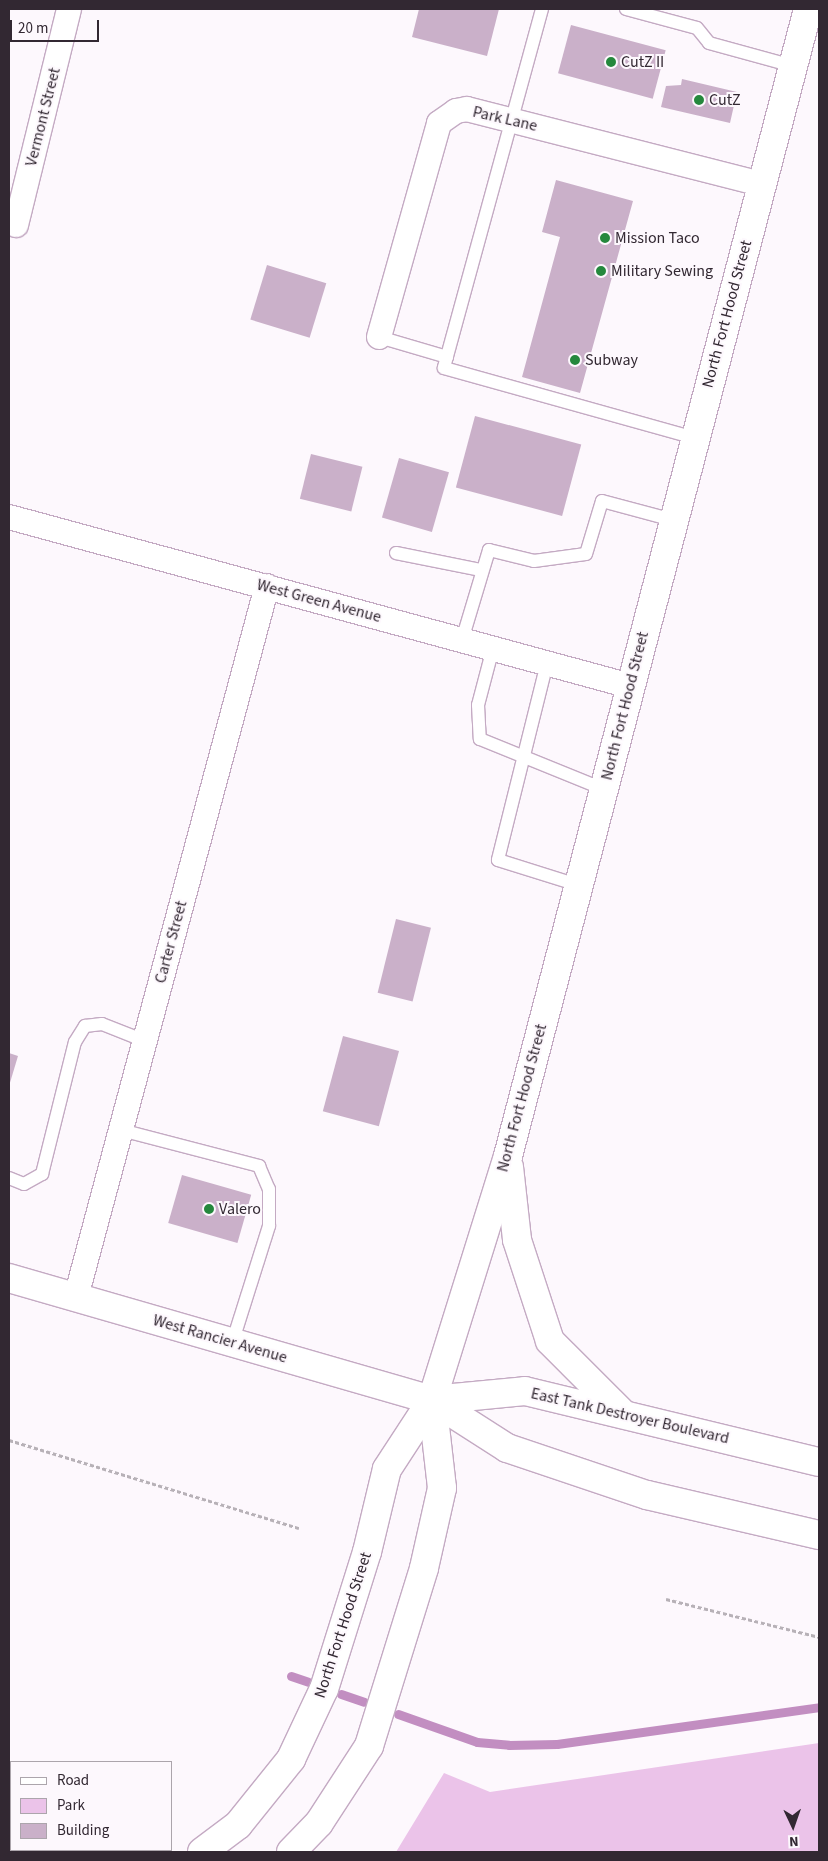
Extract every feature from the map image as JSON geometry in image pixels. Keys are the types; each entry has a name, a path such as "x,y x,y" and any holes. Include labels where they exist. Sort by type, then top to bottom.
{"street":[{"name":"Vermont Street","path":"16,225 69,9"},
{"name":"North Fort Hood Street","path":"202,1852 238,1825 290,1759 324,1689 367,1552 387,1469 432,1400 508,1156 807,9"},
{"name":"Park Lane","path":"379,337 439,123 444,116 467,109 761,184"},
{"name":"West Green Avenue","path":"9,517 630,686"},
{"name":"Carter Street","path":"76,1297 267,586"},
{"path":"508,1156 517,1240 550,1341 623,1414"},
{"name":"West Rancier Avenue","path":"9,1278 432,1400"},
{"name":"East Tank Destroyer Boulevard","path":"432,1400 525,1391 819,1462"},
{"name":"North Fort Hood Street","path":"291,1852 319,1823 372,1736 424,1568 442,1488 432,1400"},
{"path":"432,1400 507,1448 647,1495 819,1535"}],"lane":[{"path":"542,9 514,120 444,368 694,438"},
{"path":"626,9 698,28 709,43 792,66"},
{"path":"379,337 447,356"},
{"path":"462,640 481,570 489,550 534,561 586,554 602,501 673,520"},
{"path":"396,553 481,570"},
{"path":"493,648 478,705 478,733 480,739 603,789"},
{"path":"547,663 498,860 578,884"},
{"path":"9,1178 24,1184 42,1174 75,1042 85,1026 102,1024 145,1042"},
{"path":"121,1130 259,1166 270,1189 269,1226 232,1342"}],"path":[{"path":"9,1440 299,1528"},
{"path":"666,1600 819,1637"}],"green space":[{"path":"819,1743 819,1852 396,1852 444,1773 490,1792"}],"building":[{"path":"419,9 499,9 487,56 412,37"},
{"name":"CutZ II","path":"571,25 666,50 653,99 558,73"},
{"name":"CutZ","path":"682,79 737,92 730,123 661,107 666,86 681,85"},
{"path":"556,180 633,201 580,393 522,377 560,237 542,232"},
{"path":"267,265 326,283 310,338 250,320"},
{"path":"475,416 581,444 562,516 456,487"},
{"path":"311,454 362,467 351,511 300,499"},
{"path":"399,458 449,472 432,532 382,518"},
{"path":"396,919 431,928 413,1001 378,993"},
{"path":"343,1036 399,1051 379,1126 323,1111"},
{"path":"9,1053 18,1056 9,1086"},
{"name":"Valero","path":"182,1175 251,1195 237,1243 168,1223"}],"waterway":[{"path":"291,1676 308,1682"},
{"path":"341,1694 364,1702"},
{"path":"398,1714 477,1742 509,1745 557,1744 819,1707"}],"place":[{"name":"CutZ II","path":"611,62"},
{"name":"CutZ","path":"699,100"},
{"name":"Mission Taco","path":"605,238"},
{"name":"Military Sewing","path":"601,271"},
{"name":"Subway","path":"575,360"},
{"name":"Valero","path":"209,1209"}]}
